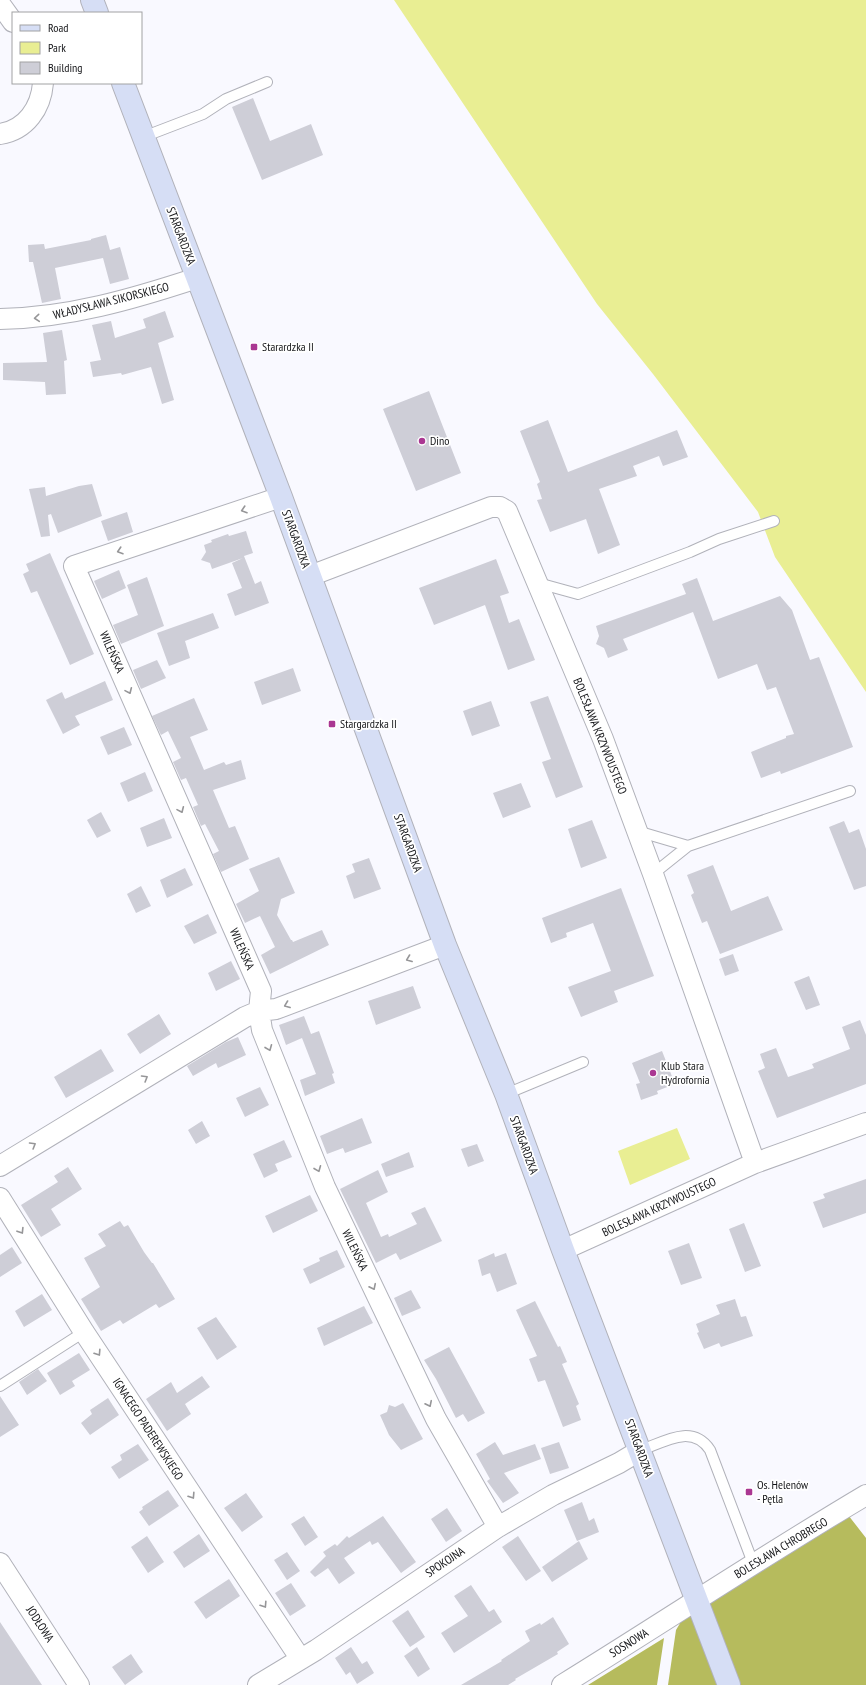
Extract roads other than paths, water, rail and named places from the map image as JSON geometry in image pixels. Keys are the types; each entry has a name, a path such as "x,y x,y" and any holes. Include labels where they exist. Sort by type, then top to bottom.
{"street":[{"path":"0,4 12,21"},
{"path":"0,134 19,127 33,115 40,100 43,84"},
{"name":"STARGARDZKA","path":"123,84 281,497 445,945 506,1094 563,1250 729,1685"},
{"name":"WŁADYSŁAWA SIKORSKIEGO","path":"0,319 43,317 75,312 113,303 197,278"},
{"name":"WILEŃSKA","path":"281,497 74,566 261,991 259,1011 262,1030 325,1188 436,1419 498,1527"},
{"name":"BOLESŁAWA KRZYWOUSTEGO","path":"310,576 491,507 500,507 507,511 602,739 653,874 755,1163"},
{"path":"0,1166 245,1017 259,1011 276,1009 445,945"},
{"name":"BOLESŁAWA KRZYWOUSTEGO","path":"563,1250 755,1163 866,1123"},
{"name":"IGNACEGO PADEREWSKIEGO","path":"0,1198 84,1332 300,1658"},
{"name":"SPOKOJNA","path":"258,1685 300,1658 316,1650 498,1527 553,1495 614,1466 639,1451"},
{"name":"BOLESŁAWA CHROBREGO","path":"696,1601 753,1563 866,1496"},
{"name":"JODŁOWA","path":"0,1563 79,1685"},
{"name":"SOSNOWA","path":"562,1685 696,1601"}],"lane":[{"path":"143,137 203,114 226,99 267,82"},
{"path":"538,583 578,594 690,552 719,539 774,521"},
{"path":"653,874 688,846 850,791"},
{"path":"636,831 688,846"},
{"path":"506,1094 583,1062"},
{"path":"0,1386 84,1332"},
{"path":"639,1451 681,1436 693,1436 700,1438 706,1443 753,1563"}],"place":[{"name":"Starardzka II","path":"254,347"},
{"name":"Dino","path":"422,441"},
{"name":"Stargardzka II","path":"332,724"},
{"name":"Klub Stara Hydrofornia","path":"653,1073"},
{"name":"Os. Helenów - Pętla","path":"749,1492"}]}
